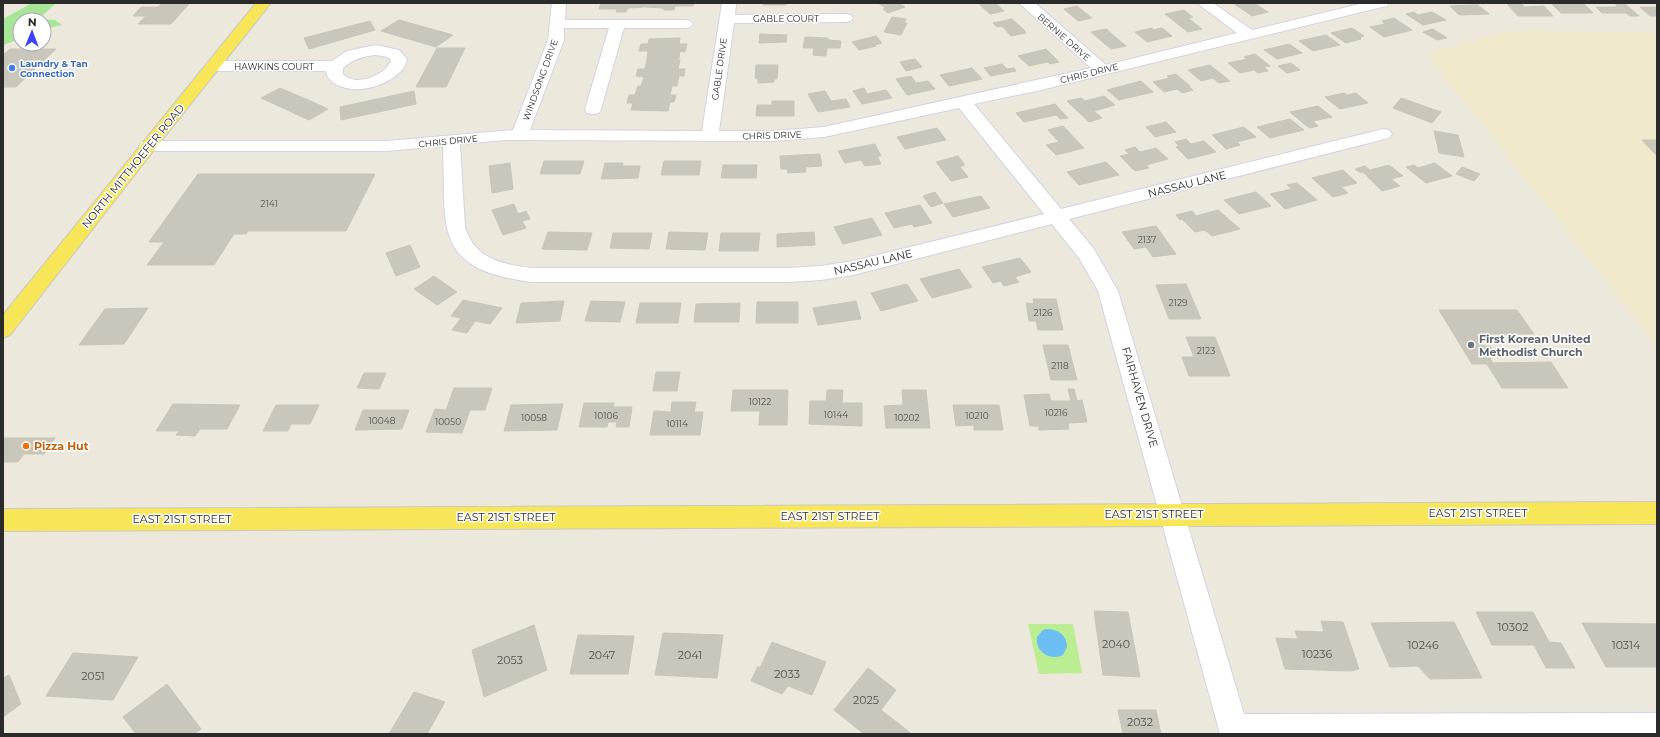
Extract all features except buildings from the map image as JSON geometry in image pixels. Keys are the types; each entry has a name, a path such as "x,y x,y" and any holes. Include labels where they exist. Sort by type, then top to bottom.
{"main road":[{"name":"NORTH MITTHOEFER ROAD","path":"3,330 148,146 264,3"},
{"name":"EAST 21ST STREET","path":"3,520 1657,513"}],"street":[{"name":"WINDSONG DRIVE","path":"520,135 554,44 558,24 559,3"},
{"name":"BERNIE DRIVE","path":"1026,3 1103,70"},
{"path":"1204,3 1249,35"},
{"name":"CHRIS DRIVE","path":"148,146 386,146 520,135 784,136 824,132 1103,70 1382,3"},
{"name":"GABLE COURT","path":"727,11 846,18"},
{"name":"GABLE DRIVE","path":"710,136 727,11"},
{"name":"WINDSONG DRIVE","path":"558,24 686,24"},
{"path":"593,109 618,24"},
{"name":"HAWKINS COURT","path":"213,66 336,66"},
{"name":"FAIRHAVEN DRIVE","path":"963,102 1087,254 1098,270 1110,294 1234,731"},
{"name":"NASSAU LANE","path":"451,141 455,227 459,240 468,253 489,266 508,272 531,275 788,275 821,273 853,268 1383,134"},
{"path":"1234,731 1657,728"}],"shaded area":[{"path":"1508,31 1657,32 1657,346 1427,54"}],"green space":[{"path":"32,3 56,3 46,12 16,12"},
{"path":"12,14 12,42 3,45 3,19"},
{"path":"52,20 55,20 62,25 52,27"},
{"path":"1028,624 1073,624 1082,673 1039,674"}],"water":[{"path":"1043,630 1055,630 1064,636 1067,647 1063,655 1058,657 1049,656 1044,654 1038,647 1037,637"}],"place":[{"name":"Laundry & Tan Connection","path":"12,68"},
{"name":"First Korean United Methodist Church","path":"1471,345"},
{"name":"Pizza Hut","path":"26,446"}]}
